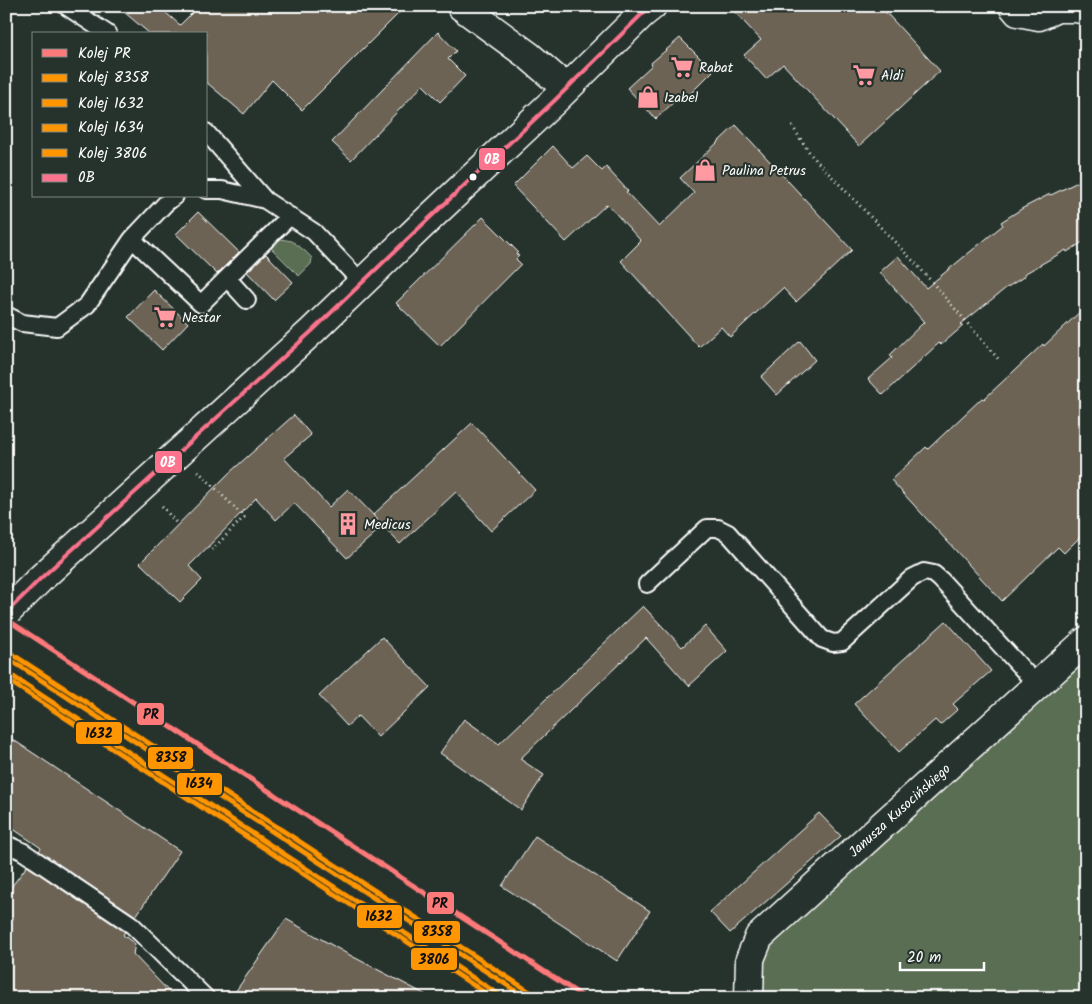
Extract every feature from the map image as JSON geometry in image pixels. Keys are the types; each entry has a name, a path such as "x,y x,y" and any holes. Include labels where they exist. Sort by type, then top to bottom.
{"main road":[{"path":"461,6 529,56 566,88"},
{"path":"1013,6 1018,12 1038,16 1057,8 1086,10"},
{"path":"6,612 312,331 647,9"},
{"name":"Janusza Kusocińskiego","path":"749,998 750,958 759,937 1086,641"}],"lane":[{"path":"66,6 105,32"},
{"path":"208,134 265,200 314,232 362,283"},
{"path":"208,190 222,190 265,200"},
{"path":"6,315 22,323 56,327 86,305 132,239 172,198"},
{"path":"132,239 201,304 290,216"},
{"path":"227,278 247,300"},
{"path":"647,584 707,528 718,528 728,533 822,638 833,643 842,642 912,578 924,572 934,574 942,580 1037,685"},
{"path":"6,844 22,851 132,925 206,998"}],"path":[{"path":"792,126 812,156 919,267 1000,361"},
{"path":"197,469 244,517 212,550 208,547"},
{"path":"161,505 178,525"}],"green space":[{"path":"275,238 292,241 312,258 311,264 299,276 269,246"},
{"path":"1086,641 1086,998 749,998 750,959"}],"building":[{"path":"117,6 158,6 180,25 199,6 406,6 302,110 272,80 244,114 208,84 208,32 148,32"},
{"name":"Aldi","path":"729,6 880,6 940,71 859,146 783,64 766,79 744,55 761,40"},
{"path":"438,32 456,51 448,59 465,76 440,102 423,85 351,160 332,142"},
{"path":"680,38 713,71 685,99 681,95 656,119 627,88 652,65 651,63"},
{"path":"736,125 852,250 796,302 783,288 730,337 721,327 699,347 621,261 641,241 607,204 566,242 513,186 553,146 573,168 587,156 602,171 606,167 628,191 626,192 659,227 694,193 680,178"},
{"path":"1086,178 1086,240 1024,274 1025,276 1006,288 961,324 963,326 941,345 939,343 883,395 868,379 892,358 890,355 924,322 880,272 898,256 926,288 1003,225 1001,222 1050,194"},
{"path":"198,212 239,252 217,274 176,234"},
{"path":"483,217 518,252 516,254 519,256 516,259 521,264 440,346 396,303"},
{"path":"266,254 293,282 274,300 247,272"},
{"path":"154,290 188,323 162,350 128,317"},
{"path":"1086,306 1086,531 1064,553 1058,547 1002,601 891,480 926,447 928,449 982,398 984,399 1043,344 1044,346"},
{"path":"800,341 815,360 777,395 761,377"},
{"path":"294,415 311,435 284,458 329,507 348,489 373,515 472,423 535,490 491,531 456,492 400,544 383,526 347,558 294,503 276,520 256,498 189,566 202,580 180,602 140,563 228,474"},
{"path":"643,606 682,647 705,626 727,651 689,686 646,638 520,759 544,775 521,810 440,753 464,719 499,744"},
{"path":"946,621 991,671 953,704 958,709 940,725 935,720 899,752 854,704"},
{"path":"382,637 430,687 378,737 358,716 347,726 319,696"},
{"path":"6,735 180,851 136,916 39,851 41,848 6,824"},
{"path":"819,813 841,836 730,933 710,912"},
{"path":"535,836 650,911 617,961 502,886"},
{"path":"27,866 125,932 123,935 135,944 133,954 175,998 13,998 6,990 6,894"},
{"path":"286,919 344,952 432,998 231,998"}],"rail line":[{"name":"PR","path":"6,619 585,998"},
{"name":"8358","path":"6,650 539,998"},
{"name":"1634","path":"9,659 519,993"},
{"name":"1632","path":"6,672 504,998"},
{"name":"3806","path":"6,679 493,998"}],"transit line":[{"name":"0B","path":"6,613 40,579 312,331 652,6"}],"place":[{"name":"Rabat","path":"682,67"},
{"name":"Aldi","path":"864,75"},
{"name":"Izabel","path":"648,97"},
{"name":"Paulina Petrus","path":"705,170"},
{"name":"Nestar","path":"165,317"},
{"name":"Medicus","path":"348,524"}]}
